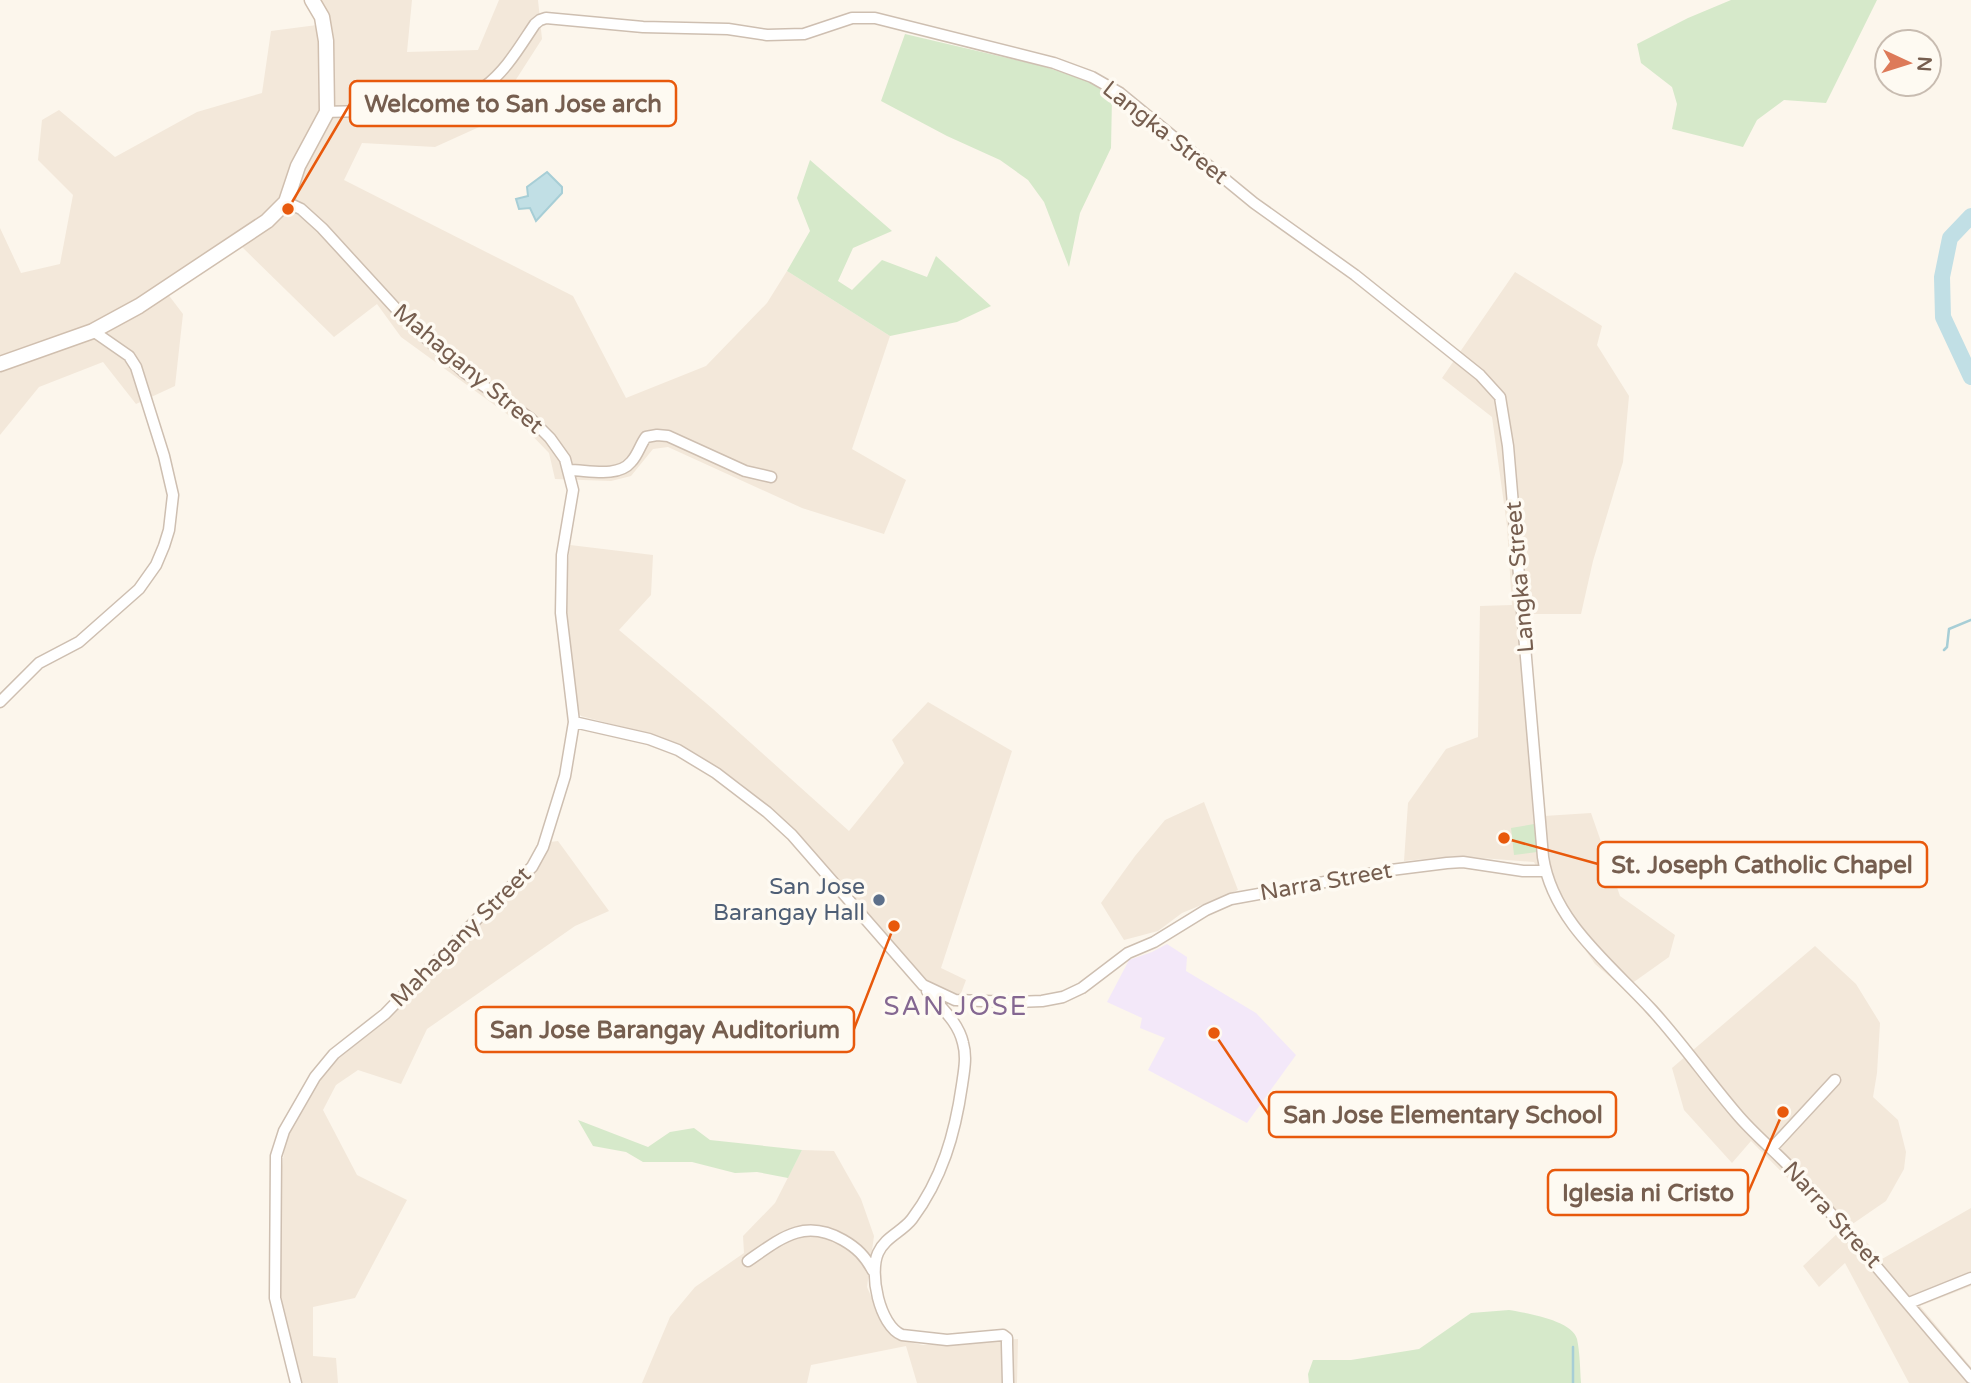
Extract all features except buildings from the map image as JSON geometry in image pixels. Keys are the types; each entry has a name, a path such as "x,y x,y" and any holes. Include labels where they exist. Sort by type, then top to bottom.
{"street":[{"path":"0,364 93,331 139,306 267,221 286,202 298,166 327,112 329,97 322,17 312,0"},
{"name":"Langka Street","path":"327,112 435,107 463,99 497,76 535,24 546,18 581,23 728,29 777,35 804,34 852,18 875,18 1054,63 1092,77 1120,93 1254,203 1375,290 1480,374 1500,397 1508,446 1531,732 1546,871"},
{"name":"Mahagany Street","path":"286,202 301,209 322,228 410,324 465,373 530,418 558,449 569,470 573,490 562,555 561,613 574,722 565,776 543,847 532,867 480,916 385,1014 334,1054 314,1077 284,1131 276,1156 275,1298 296,1383"},
{"path":"0,702 39,663 79,642 139,589 156,565 169,530 173,495 149,403 136,368 129,356 93,331"},
{"path":"569,470 623,469 629,465 646,437 657,435 676,439 746,471 771,477"},
{"name":"Narra Street","path":"574,722 649,739 678,750 716,772 746,794 792,835 923,985 943,996 967,1001 1042,1001 1063,997 1082,988 1128,953 1154,942 1206,910 1231,899 1391,870 1447,863 1463,862 1524,872 1546,871 1564,909 1597,954 1651,1009 1737,1114 1772,1148 1909,1303 1971,1378"},
{"path":"923,985 954,1021 963,1041 965,1054 957,1121 941,1168 913,1217 883,1244 875,1261 874,1273 883,1313 896,1332 933,1339 961,1339 997,1334 1007,1338 1008,1383"},
{"path":"954,1021 967,1001"},
{"path":"1772,1148 1835,1080"},
{"path":"748,1261 784,1237 814,1229 828,1232 853,1246 862,1253 874,1273"},
{"path":"1909,1303 1971,1279"}],"shaded area":[{"path":"322,0 412,0 407,52 478,50 499,0 538,0 542,39 488,123 435,147 362,143 344,180 573,296 626,398 706,366 767,303 787,271 890,336 852,449 906,480 884,534 802,508 668,447 653,449 631,476 611,481 555,479 549,453 522,425 401,337 377,304 334,337 239,244 167,293 183,314 175,386 136,404 103,362 39,387 0,435 0,228 21,273 60,264 73,195 38,160 42,120 59,110 115,157 197,112 262,93 271,31 317,25"},
{"path":"1515,272 1602,326 1597,345 1629,396 1623,462 1593,561 1581,614 1528,614 1544,816 1591,813 1620,896 1675,935 1669,957 1624,989 1595,964 1555,906 1534,862 1456,856 1404,861 1408,803 1446,749 1478,737 1480,606 1512,605 1507,526 1492,417 1442,378"},
{"path":"570,545 653,555 651,595 619,630 713,709 849,831 904,763 892,740 928,702 1012,751 941,968 966,980 960,996 934,987 921,975 799,834 740,783 680,746 653,735 581,716 577,712 566,623"},
{"path":"1204,802 1238,890 1182,913 1158,931 1124,940 1101,903 1165,820"},
{"path":"558,841 609,911 575,926 427,1029 401,1084 358,1070 336,1085 323,1110 357,1175 407,1200 355,1298 313,1307 313,1356 336,1358 338,1383 302,1383 281,1307 280,1273 282,1166 286,1139 297,1111 316,1079 550,842"},
{"path":"1167,944 1187,957 1186,971 1256,1013 1296,1055 1247,1123 1148,1070 1165,1038 1140,1028 1142,1018 1107,1002 1129,960"},
{"path":"1815,946 1856,984 1880,1023 1873,1097 1898,1120 1906,1152 1904,1169 1886,1201 1851,1225 1882,1259 1971,1208 1971,1286 1920,1306 1971,1367 1971,1383 1909,1383 1845,1263 1819,1287 1803,1266 1840,1231 1751,1141 1732,1163 1684,1110 1672,1068"},
{"path":"802,1150 834,1151 861,1199 874,1236 867,1287 884,1326 899,1340 923,1345 1018,1339 1017,1383 917,1383 906,1346 811,1365 807,1383 642,1383 670,1317 695,1287 744,1253 743,1236 775,1203"}],"green space":[{"path":"1731,0 1877,0 1826,103 1784,100 1757,120 1743,147 1672,129 1677,104 1672,87 1641,63 1637,44"},
{"path":"905,34 1042,66 1089,81 1112,98 1111,148 1080,213 1069,267 1044,202 1028,180 1000,160 881,101"},
{"path":"810,160 892,231 853,248 838,281 852,290 882,260 927,277 936,256 991,306 957,322 890,336 787,271 810,231 797,198"},
{"path":"1534,824 1537,852 1514,855 1511,828"},
{"path":"578,1120 648,1147 670,1132 694,1128 710,1140 802,1150 788,1178 757,1172 735,1173 692,1162 643,1162 626,1152 593,1146"},
{"path":"1509,1310 1548,1318 1573,1332 1578,1344 1581,1383 1309,1383 1308,1374 1313,1360 1351,1360 1419,1349 1471,1313"}],"water":[{"path":"547,172 562,187 562,193 536,221 530,208 519,209 516,199 528,196 527,187"}],"waterway":[{"path":"1971,216 1950,238 1942,277 1943,317 1971,377"},
{"path":"1944,650 1947,647 1949,629 1971,620"},
{"path":"1573,1347 1573,1383"}],"place":[{"name":"Welcome to San Jose arch","path":"288,209"},
{"name":"St. Joseph Catholic Chapel","path":"1504,838"},
{"name":"San Jose Barangay Hall","path":"879,900"},
{"name":"San Jose Barangay Auditorium","path":"894,926"},
{"name":"San Jose Elementary School","path":"1214,1033"},
{"name":"Iglesia ni Cristo","path":"1783,1112"}],"district":[{"name":"SAN JOSE","path":"956,1006"}]}
